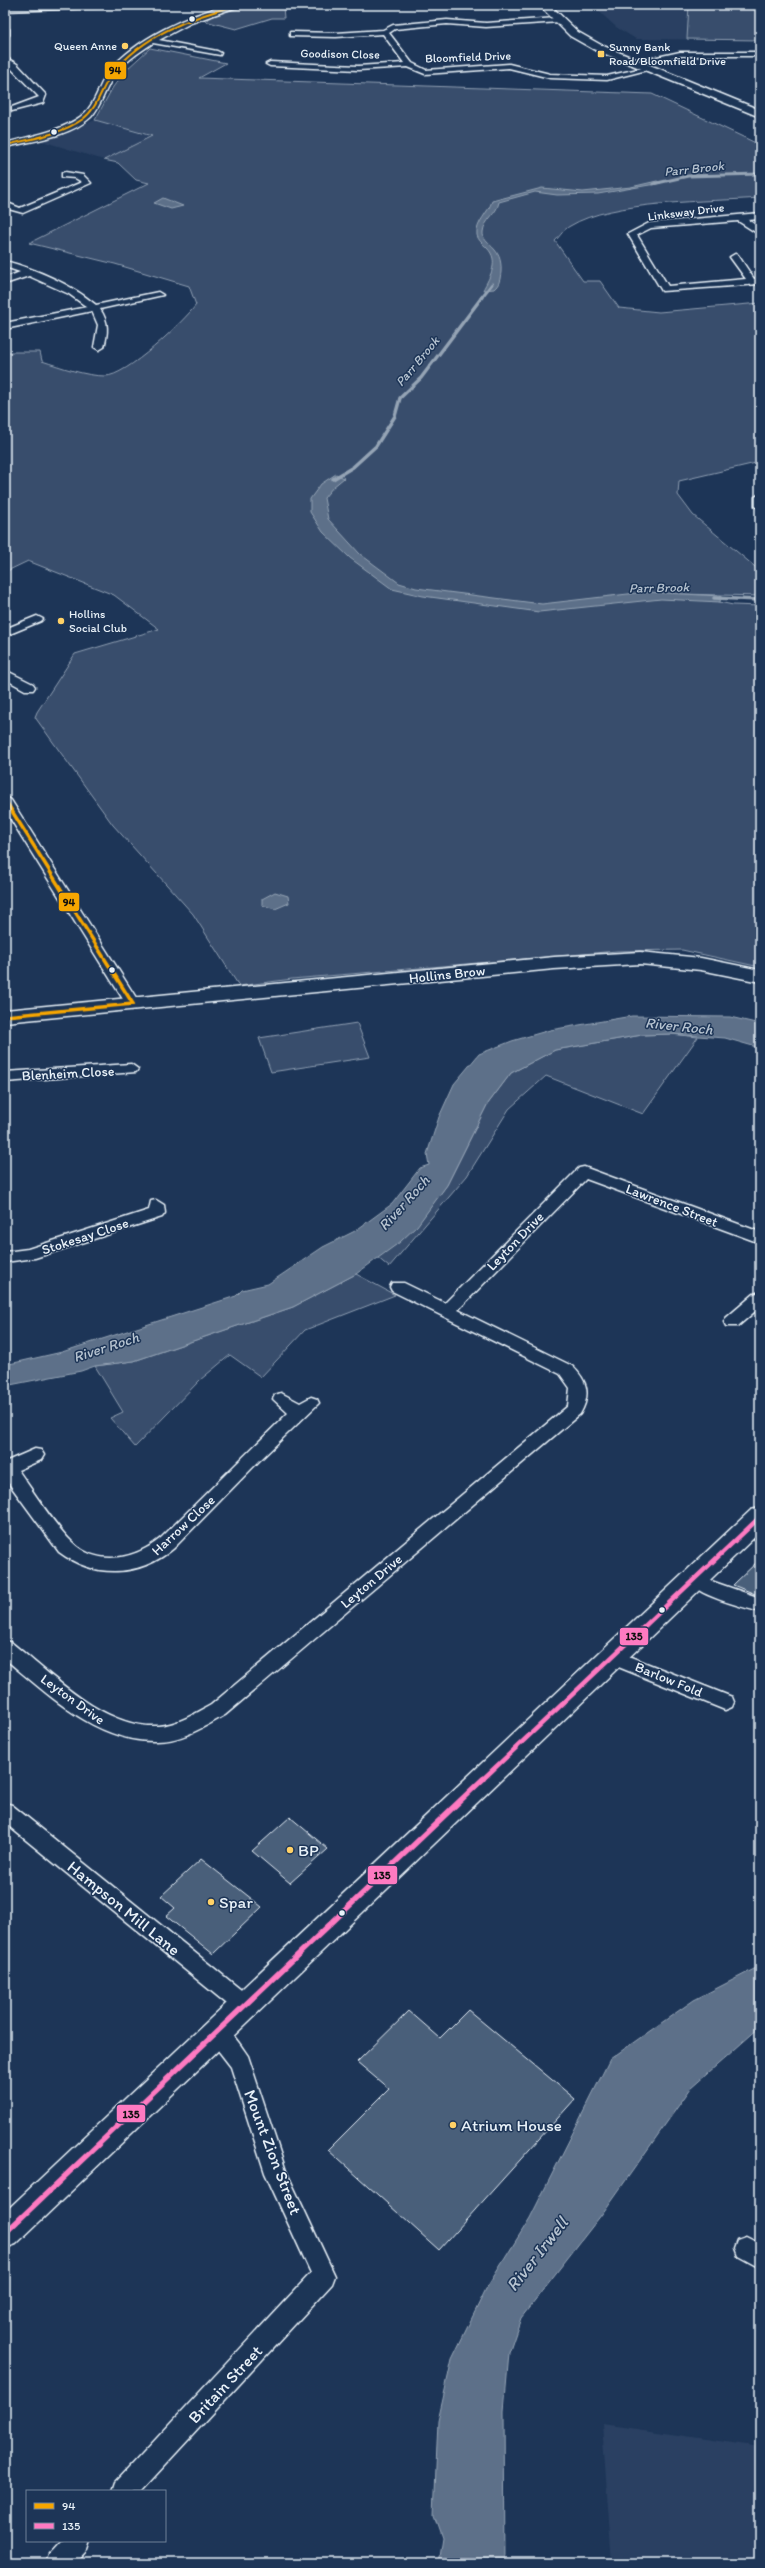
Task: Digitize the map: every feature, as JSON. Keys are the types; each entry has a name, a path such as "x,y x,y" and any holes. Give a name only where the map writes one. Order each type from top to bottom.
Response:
{"main road":[{"path":"544,5 557,20 591,44 634,64 760,114"},
{"name":"Hollins Brow","path":"5,1016 554,963 640,958 701,964 760,976"},
{"path":"5,2232 760,1517"}],"street":[{"path":"5,9 122,5"},
{"path":"5,145 24,140 82,119 96,107 114,70 153,41 221,6 238,5"},
{"path":"293,34 336,35 385,32 394,27 447,22 480,25 557,20"},
{"path":"480,25 486,35"},
{"path":"5,29 5,35"},
{"name":"Bloomfield Drive","path":"385,32 409,65 418,70 429,72 514,66 550,76 607,78 647,69"},
{"path":"153,41 217,53"},
{"path":"634,64 680,54 760,54"},
{"path":"5,59 14,65 34,90 43,97 40,101 15,109"},
{"name":"Goodison Close","path":"270,64 358,68 409,65"},
{"path":"8,133 24,140"},
{"path":"5,205 20,211 87,183 84,179 76,175 64,175"},
{"name":"Linksway Drive","path":"756,282 665,289 632,234 649,226 760,216"},
{"path":"740,218 760,232"},
{"path":"735,257 756,282"},
{"path":"5,264 30,272 68,290 96,309 103,324 104,333 99,347"},
{"path":"5,280 30,272"},
{"path":"5,326 96,309 158,295"},
{"path":"760,497 760,506"},
{"path":"5,633 37,619"},
{"path":"5,674 29,687"},
{"path":"5,800 133,1004"},
{"name":"Blenheim Close","path":"5,1077 131,1069"},
{"name":"Lawrence Street","path":"584,1172 760,1238"},
{"name":"Leyton Drive","path":"447,1311 584,1172"},
{"name":"Stokesay Close","path":"5,1257 29,1254 157,1213 156,1205"},
{"name":"Leyton Drive","path":"5,1648 90,1714 117,1729 132,1733 164,1733 193,1725 218,1710 574,1410 578,1404 580,1391 578,1383 566,1370 398,1287"},
{"path":"732,1322 760,1298"},
{"name":"Harrow Close","path":"6,1469 65,1547 72,1554 87,1561 103,1565 127,1564 158,1551 286,1423 306,1408 281,1399"},
{"path":"6,1469 35,1455"},
{"path":"695,1578 708,1587 760,1605"},
{"name":"Barlow Fold","path":"613,1657 725,1702"},
{"name":"Hampson Mill Lane","path":"5,1811 244,2005"},
{"name":"Mount Zion Street","path":"215,2032 232,2050 240,2063 276,2172 324,2276"},
{"name":"Britain Street","path":"126,2490 324,2276"},
{"path":"59,2563 78,2542"}],"shaded area":[{"path":"592,5 760,7 760,40 636,39 616,27"},
{"path":"689,5 760,7 760,40 687,39"},
{"path":"253,7 283,7 284,18 272,18 236,29 205,21 221,12"},
{"path":"150,48 226,63 199,78 652,94 760,145 760,198 662,204 610,211 588,217 568,227 555,241 583,281 600,281 619,308 659,312 760,303 760,462 679,481 678,495 693,515 760,571 760,596 681,594 733,605 760,606 760,967 682,950 617,951 292,979 239,986 193,914 113,825 35,717 75,654 159,629 114,595 28,561 5,572 5,352 40,352 42,361 81,373 97,376 114,374 126,368 154,347 196,305 189,286 115,264 29,243 149,183 136,180 118,163 104,160 152,136 95,120 113,87 127,69"},
{"path":"95,120 152,137 104,160 42,141"},
{"path":"357,1023 370,1057 271,1072 259,1038"},
{"path":"671,1034 698,1037 643,1114 546,1076 509,1109 467,1176 389,1267 377,1257 400,1242 416,1226 447,1185 487,1105 511,1073 555,1050 642,1035"},
{"path":"356,1274 395,1295 305,1330 261,1377 230,1355 200,1380 135,1447 110,1418 123,1412 95,1366 134,1361 293,1307"},
{"path":"602,2424 760,2447 760,2563 612,2563"}],"water":[{"path":"657,181 661,183 598,194 557,195 535,192 499,202 483,232 486,240 499,256 501,263 500,279 494,289 483,290 492,269 493,258 491,253 478,239 477,231 480,222 492,201 542,188 583,192 631,187"},
{"path":"163,198 183,206 171,209 154,203"},
{"path":"336,474 344,478 333,487 324,498 328,519 360,554 399,583 416,588 542,604 645,592 721,596 720,602 661,599 539,612 423,596 392,589 350,558 323,532 310,512 310,499 321,484"},
{"path":"275,892 288,896 289,903 275,909 262,905 262,899"},
{"name":"River Roch","path":"632,1016 730,1017 760,1024 760,1048 725,1038 671,1034 642,1035 555,1050 511,1073 487,1105 447,1185 417,1226 400,1242 356,1274 293,1307 134,1361 95,1366 81,1371 5,1386 5,1365 62,1352 236,1296 242,1290 268,1284 323,1247 355,1231 392,1204 420,1168 429,1165 427,1154 439,1117 454,1084 479,1054 512,1041 550,1030"},
{"name":"River Irwell","path":"760,1966 760,2027 691,2088 602,2214 521,2318 509,2353 504,2411 505,2563 438,2563 442,2538 434,2515 438,2421 452,2359 486,2289 530,2218 610,2059 694,2000"}],"building":[{"path":"760,1559 760,1596 733,1585"},
{"name":"BP","path":"290,1817 328,1849 290,1883 252,1851"},
{"name":"Spar","path":"201,1859 262,1907 213,1954 166,1916 175,1908 161,1896"},
{"name":"Atrium House","path":"468,2010 575,2099 439,2250 328,2150 389,2089 357,2062 409,2011 440,2038"}],"waterway":[{"name":"Parr Brook","path":"653,184 688,176 760,174"},
{"name":"Parr Brook","path":"481,298 492,284"},
{"name":"Parr Brook","path":"333,479 353,467 376,446 395,416 400,398 421,378 482,297"},
{"name":"Parr Brook","path":"714,598 760,600"}],"transit line":[{"name":"94","path":"5,145 65,129 83,119 93,109 112,74 137,49 169,29 186,21 238,5"},
{"name":"94","path":"5,800 133,1004"},
{"name":"94","path":"5,1016 133,1004"},
{"name":"135","path":"5,2233 760,1517"}],"place":[{"name":"Queen Anne","path":"125,46"},
{"name":"Sunny Bank Road/Bloomfield Drive","path":"601,54"},
{"name":"Hollins Social Club","path":"61,621"},
{"name":"BP","path":"290,1850"},
{"name":"Spar","path":"211,1902"},
{"name":"Atrium House","path":"453,2125"}]}
